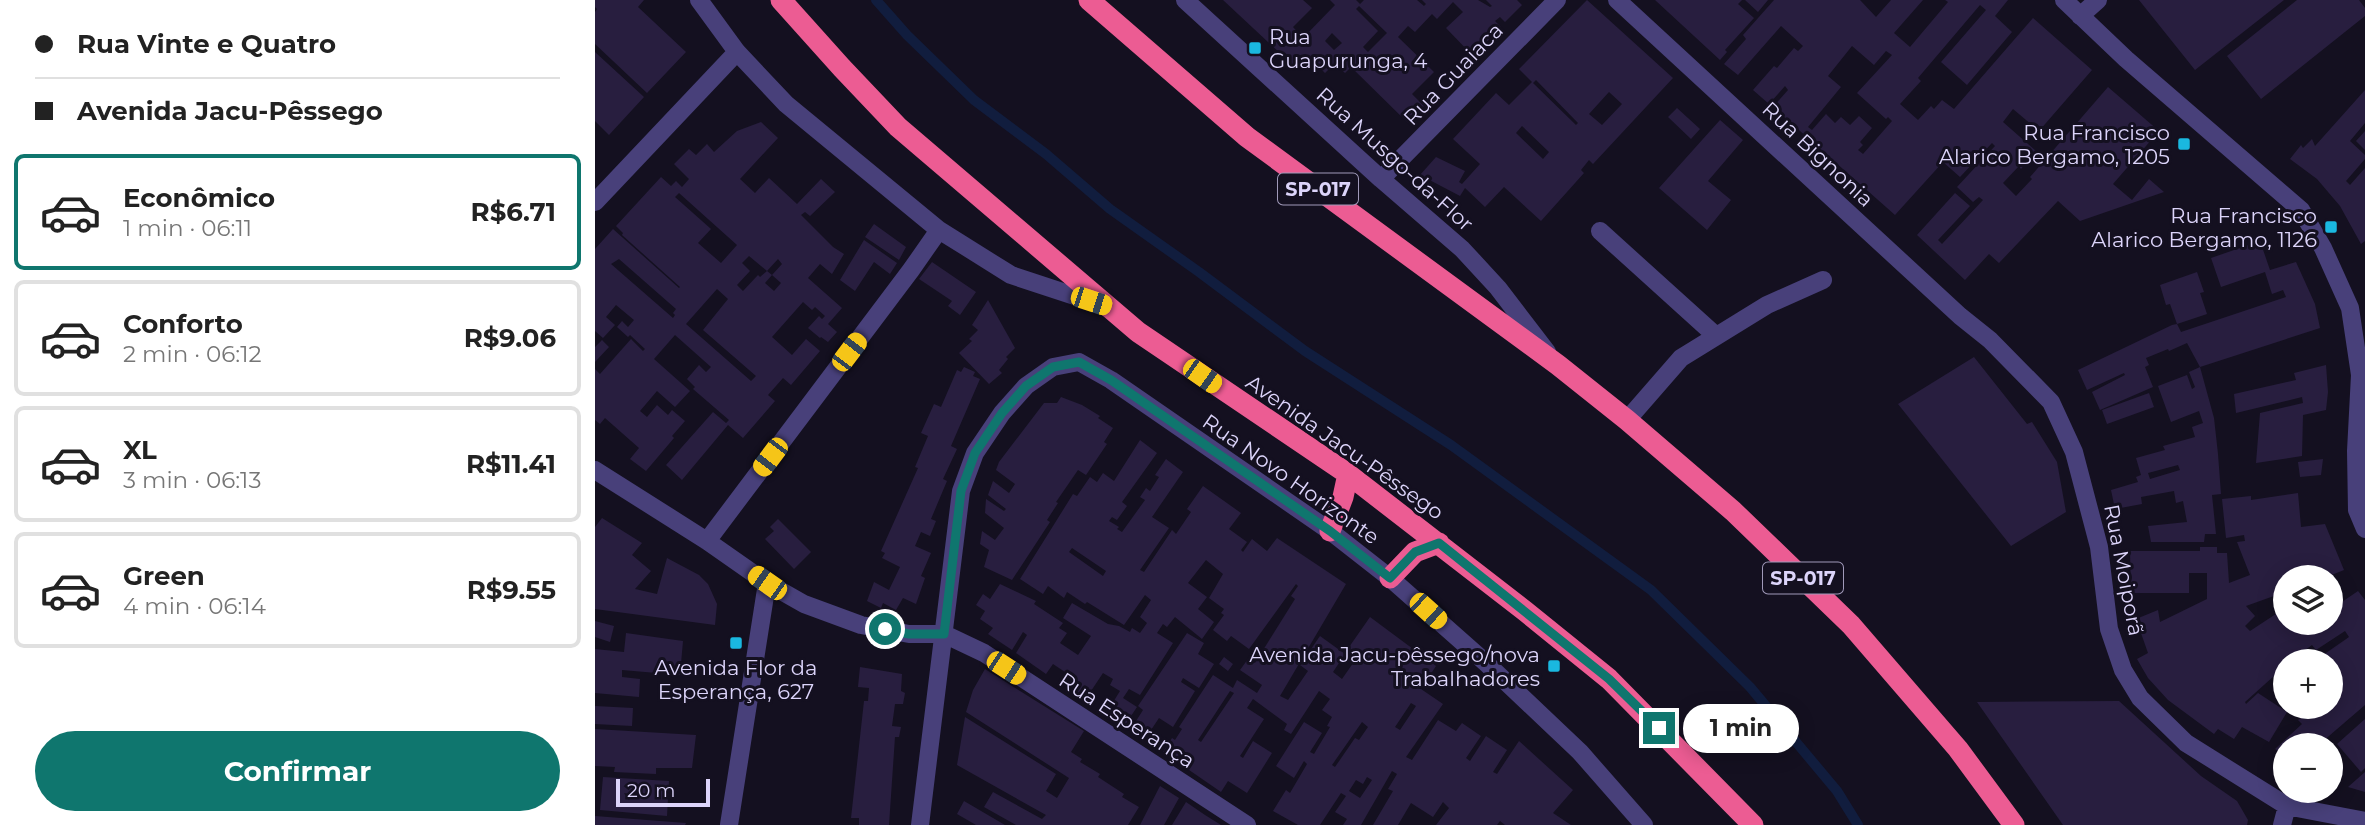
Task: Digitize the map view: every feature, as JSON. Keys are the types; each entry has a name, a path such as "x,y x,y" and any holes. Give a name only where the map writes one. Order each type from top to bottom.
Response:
{"highway":[{"name":"Avenida Jacu-Pêssego","path":"781,0 898,127 1138,332 1348,474 1609,679 1753,825"},
{"name":"SP-017","path":"1089,0 1247,137 1558,365 1733,510 1851,625 1958,749 2014,825"},
{"path":"1330,531 1343,497 1348,474"},
{"path":"1390,578 1415,552 1439,543"}],"street":[{"path":"699,0 737,52 786,104 939,230 1011,275 1109,307"},
{"name":"Rua Musgo-da-Flor","path":"1185,0 1462,249 1498,288 1558,365"},
{"name":"Rua Guaiaca","path":"1381,179 1557,0"},
{"name":"Rua Bignonia","path":"1616,0 1960,316 1990,340"},
{"path":"2064,0 2301,210 2323,248 2350,308 2362,401 2357,510 2365,529"},
{"path":"2080,16 2098,0"},
{"path":"595,202 737,52"},
{"path":"707,541 939,230"},
{"path":"1600,231 1715,335"},
{"path":"1627,420 1681,358 1767,304 1823,280"},
{"name":"Rua Moiporã","path":"1990,340 2051,402 2074,452 2099,547 2109,629 2123,670 2140,698 2186,743 2287,806 2365,821"},
{"name":"Rua Novo Horizonte","path":"944,634 961,491 975,453 1002,413 1026,386 1053,367 1079,362 1111,380 1330,531 1390,578 1485,662 1580,752 1641,824"},
{"path":"595,470 707,541 767,583 804,604 861,625 909,634 944,634 920,825"},
{"path":"729,825 767,583"},
{"name":"Rua Esperança","path":"944,634 984,653 1247,825"},
{"path":"2282,825 2287,806"}],"building":[{"path":"595,0 644,0 638,7 686,52 647,93 595,44"},
{"path":"1223,0 1303,0 1312,8 1293,27 1303,38 1335,5 1330,0 1356,0 1360,4 1364,0 1417,0 1424,6 1426,4 1422,0 1478,0 1490,7 1492,6 1486,0 1517,0 1522,5 1505,22 1500,17 1495,21 1501,27 1473,56 1446,28 1463,12 1453,2 1437,19 1432,14 1415,32 1408,26 1398,37 1434,72 1412,94 1424,106 1408,123 1351,67 1345,73 1335,63 1325,73 1309,57 1297,69","holes":["1359,6 1387,33 1368,52 1363,47 1378,31 1356,9","1332,33 1342,43 1334,50 1325,41"]},
{"path":"1587,0 1673,78 1593,164 1589,160 1581,170 1584,173 1541,221 1504,187 1485,207 1465,188 1460,196 1420,175 1436,157 1465,171 1459,182 1462,184 1480,164 1453,139 1496,93 1509,105 1532,82 1519,69","holes":["1536,80 1578,123 1576,125 1533,83","1609,92 1622,104 1602,125 1589,114","1522,126 1549,152 1543,159 1516,133"]},
{"path":"1655,0 1742,0 1738,4 1754,18 1725,50 1727,52 1720,60"},
{"path":"1745,0 1768,0 1758,12"},
{"path":"1774,0 1860,0 1876,17 1891,0 1923,0 1894,33 1910,47 1948,2 1945,0 2008,0 1995,16 2012,32 1967,85 1941,62 1986,10 1980,5 1918,78 1921,81 1900,104 1918,120 1931,106 1934,109 1942,100 1954,109 2033,18 2092,70 2039,131 2013,109 2003,122 2036,151 2021,169 2019,166 2003,183 2016,196 2108,87 2159,131 2113,184 2132,200 2149,179 2164,192 2080,221 2058,201 1999,263 1989,254 1965,280 1917,235 1955,193 1970,206 1938,240 1942,244 1983,200 1979,197 1973,202 1957,187 1995,146 1992,143 1960,177 1943,162 1895,215 1773,107 1788,90 1785,86 1769,104 1753,90 1794,48 1798,51 1803,46 1781,26 1738,75 1724,64 1746,39 1743,35","holes":["1852,46 1874,65 1886,51 1892,55 1857,93 1886,119 1888,117 1892,121 1863,154 1858,150 1863,145 1860,142 1872,128 1859,116 1850,125 1841,117 1835,123 1826,114 1812,130 1808,127 1841,87 1828,76"]},
{"path":"2139,0 2284,0 2195,70"},
{"path":"2297,0 2359,0 2365,8 2365,16 2261,99 2227,56"},
{"path":"595,52 644,97 609,135 595,121"},
{"path":"2365,90 2365,123 2350,141 2365,155 2365,159 2346,181 2350,185 2365,168 2365,241 2361,244 2340,206 2317,179 2290,159 2301,145 2303,148 2312,139 2315,146"},
{"path":"1677,108 1700,129 1691,139 1668,117"},
{"path":"1720,120 1743,140 1708,181 1731,200 1707,230 1659,188"},
{"path":"761,122 778,138 740,179 755,193 769,178 797,204 821,179 835,192 810,216 805,212 801,215 833,247 844,254 832,274 820,264 808,278 842,308 828,324 837,332 828,342 808,328 819,316 822,319 825,316 815,307 812,310 803,302 772,337 792,355 806,339 820,351 791,385 783,378 768,395 775,401 743,438 728,425 682,480 666,465 713,412 726,423 729,420 693,389 695,387 687,379 699,365 706,372 711,367 675,335 654,359 690,391 675,407 657,391 640,411 647,417 657,405 668,415 672,410 685,421 646,471 630,459 639,448 605,418 600,424 595,420 595,369 600,374 631,339 643,351 645,349 617,327 622,321 628,327 634,320 616,305 606,317 615,325 603,338 595,331 595,249 613,229 679,288 622,235 616,226 661,177 671,186 676,181 682,187 689,179 674,164 689,149 696,155 707,144 714,152 737,131","holes":["679,193 737,245 721,263 698,243 711,229 675,197","749,256 767,271 760,277 758,275 743,291 737,285 750,271 742,263","619,259 676,309 673,318 611,264","778,259 782,264 772,275 767,271","772,275 781,283 774,291 765,283","717,289 728,299 703,330 756,376 751,381 686,324"]},
{"path":"2365,131 2365,150 2356,141"},
{"path":"874,224 906,247 899,260 865,237"},
{"path":"864,240 897,263 890,274 874,262 855,291 840,280"},
{"path":"2260,241 2270,270 2296,262 2315,304 2320,328 2200,367 2187,343 2169,351 2168,349 2146,358 2149,365 2145,367 2153,387 2100,410 2092,392 2125,375 2124,373 2087,390 2078,370 2172,325 2177,324 2181,332 2286,297 2283,290 2272,294 2265,272 2221,287 2211,258"},
{"path":"932,262 976,292 960,315 948,306 952,301 919,279"},
{"path":"2197,272 2204,292 2200,293 2207,314 2177,324 2170,304 2166,305 2160,285"},
{"path":"988,300 1015,348 999,370 1002,373 989,384 959,353 972,341 969,339 978,330 972,325"},
{"path":"602,340 609,347 595,362 595,347"},
{"path":"1974,357 2027,424 2032,422 2057,462 2066,512 2011,546 1898,404"},
{"path":"2326,365 2326,410 2303,415 2302,456 2256,463 2260,413 2303,403 2302,397 2236,413 2234,394 2296,380 2294,373"},
{"path":"964,367 975,372 973,376 980,379 951,446 957,449 943,479 947,481 931,519 936,521 930,536 921,532 915,546 931,553 921,576 925,578 916,604 903,598 896,610 883,603 881,608 867,601 874,582 889,590 900,567 882,558 885,553 881,551 918,468 915,467 928,436 921,433 934,404 941,407 957,370 961,372"},
{"path":"2200,367 2214,418 2221,494 2212,495 2216,534 2205,534 2204,542 2151,542 2148,526 2187,522 2183,501 2176,503 2174,491 2141,497 2142,504 2115,509 2111,490 2138,482 2136,477 2141,475 2136,458 2165,450 2163,446 2195,437 2192,427 2203,423 2199,411 2171,422 2158,386 2187,375 2192,389 2195,387 2189,372","holes":["2178,465 2180,470 2150,479 2148,473"]},
{"path":"2149,393 2154,407 2107,424 2102,410"},
{"path":"1061,397 1082,405 1113,428 1104,442 1107,444 1086,475 1078,470 1056,502 1058,503 1047,520 1050,522 1012,580 984,567 989,550 980,544 982,531 995,540 1004,528 985,513 986,499 1004,511 1006,509 988,495 993,481 1009,493 1015,484 996,470 999,462 1044,403 1057,403"},
{"path":"1140,440 1157,453 1122,502 1127,506 1117,520 1112,517 1109,521 1122,532 1145,500 1140,497 1146,488 1150,491 1159,477 1155,475 1166,459 1183,472 1152,517 1169,528 1140,570 1144,572 1172,530 1176,534 1191,512 1187,509 1203,486 1241,513 1229,529 1247,542 1241,550 1243,552 1252,539 1267,551 1277,538 1346,584 1280,696 1288,700 1308,671 1300,665 1320,636 1345,654 1333,672 1342,679 1358,656 1347,650 1370,617 1436,666 1421,689 1443,704 1406,757 1412,760 1438,720 1456,731 1462,723 1481,736 1466,758 1470,761 1486,736 1507,750 1493,772 1497,774 1519,741 1573,790 1553,813 1571,825 1505,825 1500,821 1497,825 1436,825 1449,808 1443,802 1433,817 1411,803 1398,825 1373,825 1393,791 1388,789 1397,774 1392,771 1361,825 1343,825 1347,819 1335,812 1346,796 1341,793 1320,825 1298,825 1273,811 1286,790 1290,793 1307,764 1304,761 1294,778 1276,766 1304,722 1322,733 1310,752 1314,754 1330,727 1327,726 1332,717 1322,710 1330,699 1319,691 1291,734 1284,730 1287,724 1253,699 1247,708 1264,719 1240,756 1243,758 1253,741 1272,753 1247,793 1228,781 1221,792 1163,752 1172,738 1175,740 1182,729 1179,727 1213,675 1233,688 1237,680 1257,693 1262,685 1240,670 1248,659 1255,663 1295,599 1291,596 1298,586 1296,584 1249,649 1231,636 1227,641 1213,630 1224,615 1221,613 1224,609 1209,598 1223,574 1206,560 1188,583 1207,597 1198,609 1214,622 1202,639 1175,617 1167,627 1163,624 1157,633 1173,643 1140,695 1129,689 1123,698 1137,707 1125,725 1107,712 1120,691 1110,685 1113,679 1103,673 1085,700 1067,688 1074,678 1053,664 1046,674 1016,653 1027,635 1023,632 1012,650 988,634 993,628 980,619 985,611 976,605 983,594 990,599 1000,584 1036,601 1034,604 1063,623 1059,628 1067,633 1060,643 1078,655 1091,636 1063,618 1072,603 1108,624 1130,632 1132,628 1140,633 1147,623 1140,617 1151,600 1145,595 1124,625 1067,592 1064,598 1048,586 1043,594 1020,579 1073,494 1077,496 1090,477 1097,482 1103,473 1114,481","holes":["1072,548 1106,571 1103,576 1069,552","1230,691 1234,693 1201,742 1198,740","1411,703 1416,706 1400,730 1395,727","1362,722 1368,727 1359,740 1355,738 1335,767 1332,765","1367,777 1372,780 1360,798 1349,791 1356,780 1363,784"]},
{"path":"2323,459 2321,475 2300,477 2298,462"},
{"path":"2298,493 2301,527 2325,524 2342,565 2273,565 2273,596 2246,606 2255,616 2245,626 2250,631 2273,616 2273,635 2339,635 2318,649 2312,645 2306,649 2273,649 2273,677 2245,702 2246,704 2258,693 2273,703 2273,719 2283,719 2269,742 2242,727 2234,739 2218,729 2214,734 2168,700 2148,678 2137,659 2148,653 2136,619 2158,610 2160,622 2207,599 2207,573 2189,573 2189,593 2131,593 2130,551 2200,551 2200,547 2217,547 2217,553 2227,553 2229,583 2250,575 2237,542 2245,541 2244,535 2226,538 2222,499 2251,496 2251,500"},
{"path":"602,518 642,543 632,555 651,571 635,589 657,594 667,558 699,575 708,584 717,604 715,625 595,609 595,527"},
{"path":"778,519 811,552 794,569 765,539 774,531 770,527"},
{"path":"2358,591 2365,600 2365,705 2332,733 2292,733 2302,724 2299,719 2343,719 2343,649 2332,649 2349,637 2345,631 2343,632 2343,601"},
{"path":"595,621 614,626 610,642 595,637"},
{"path":"626,633 683,641 680,675 622,670 622,677 640,679 639,697 595,693 595,649 624,652"},
{"path":"1187,633 1204,643 1198,654 1214,664 1199,688 1183,678 1181,682 1195,691 1173,727 1159,718 1145,739 1131,729 1143,710 1138,706"},
{"path":"1224,657 1233,664 1228,671 1219,664"},
{"path":"860,667 902,674 901,691 905,693 903,704 895,704 892,726 901,727 899,737 895,737 889,825 859,825 859,818 851,818 864,701 868,701 869,688 858,687"},
{"path":"985,669 1084,731 1071,752 1082,759 1080,762 1100,774 1098,777 1124,794 1122,797 1139,807 1128,825 1016,825 984,807 993,792 1042,819 1046,815 957,765 965,717 1056,774 1046,791 1057,798 1069,778 966,712 973,690"},
{"path":"2119,701 2201,776 2237,801 2248,820 2247,825 2063,825 1977,702"},
{"path":"595,706 633,708 632,726 595,724"},
{"path":"2365,719 2365,768 2361,772 2343,751 2343,739"},
{"path":"595,729 696,735 692,768 656,768 656,774 614,772 615,767 595,766"},
{"path":"2365,772 2365,792 2348,787"},
{"path":"603,777 669,781 667,816 600,810"},
{"path":"1160,786 1179,798 1164,825 1140,825"},
{"path":"964,801 1005,825 976,825 957,814"},
{"path":"1186,802 1205,815 1221,825 1172,825"},
{"path":"595,816 686,823 595,825"}],"waterway":[{"path":"876,0 907,35 974,100 1046,154 1110,209 1305,351 1451,445 1651,590 1750,687 1837,791 1858,825"}],"place":[{"name":"Rua Guapurunga, 4","path":"1255,48"},
{"name":"Rua Francisco Alarico Bergamo, 1205","path":"2184,144"},
{"name":"Rua Francisco Alarico Bergamo, 1126","path":"2331,227"},
{"name":"Avenida Flor da Esperança, 627","path":"736,643"},
{"name":"Avenida Jacu-pêssego/nova Trabalhadores","path":"1554,666"}],"route":[{"path":"885,629 909,634 944,634 961,491 975,453 1002,413 1026,386 1053,367 1079,362 1111,380 1330,531 1390,578 1415,552 1439,543 1609,679 1659,728"}]}
